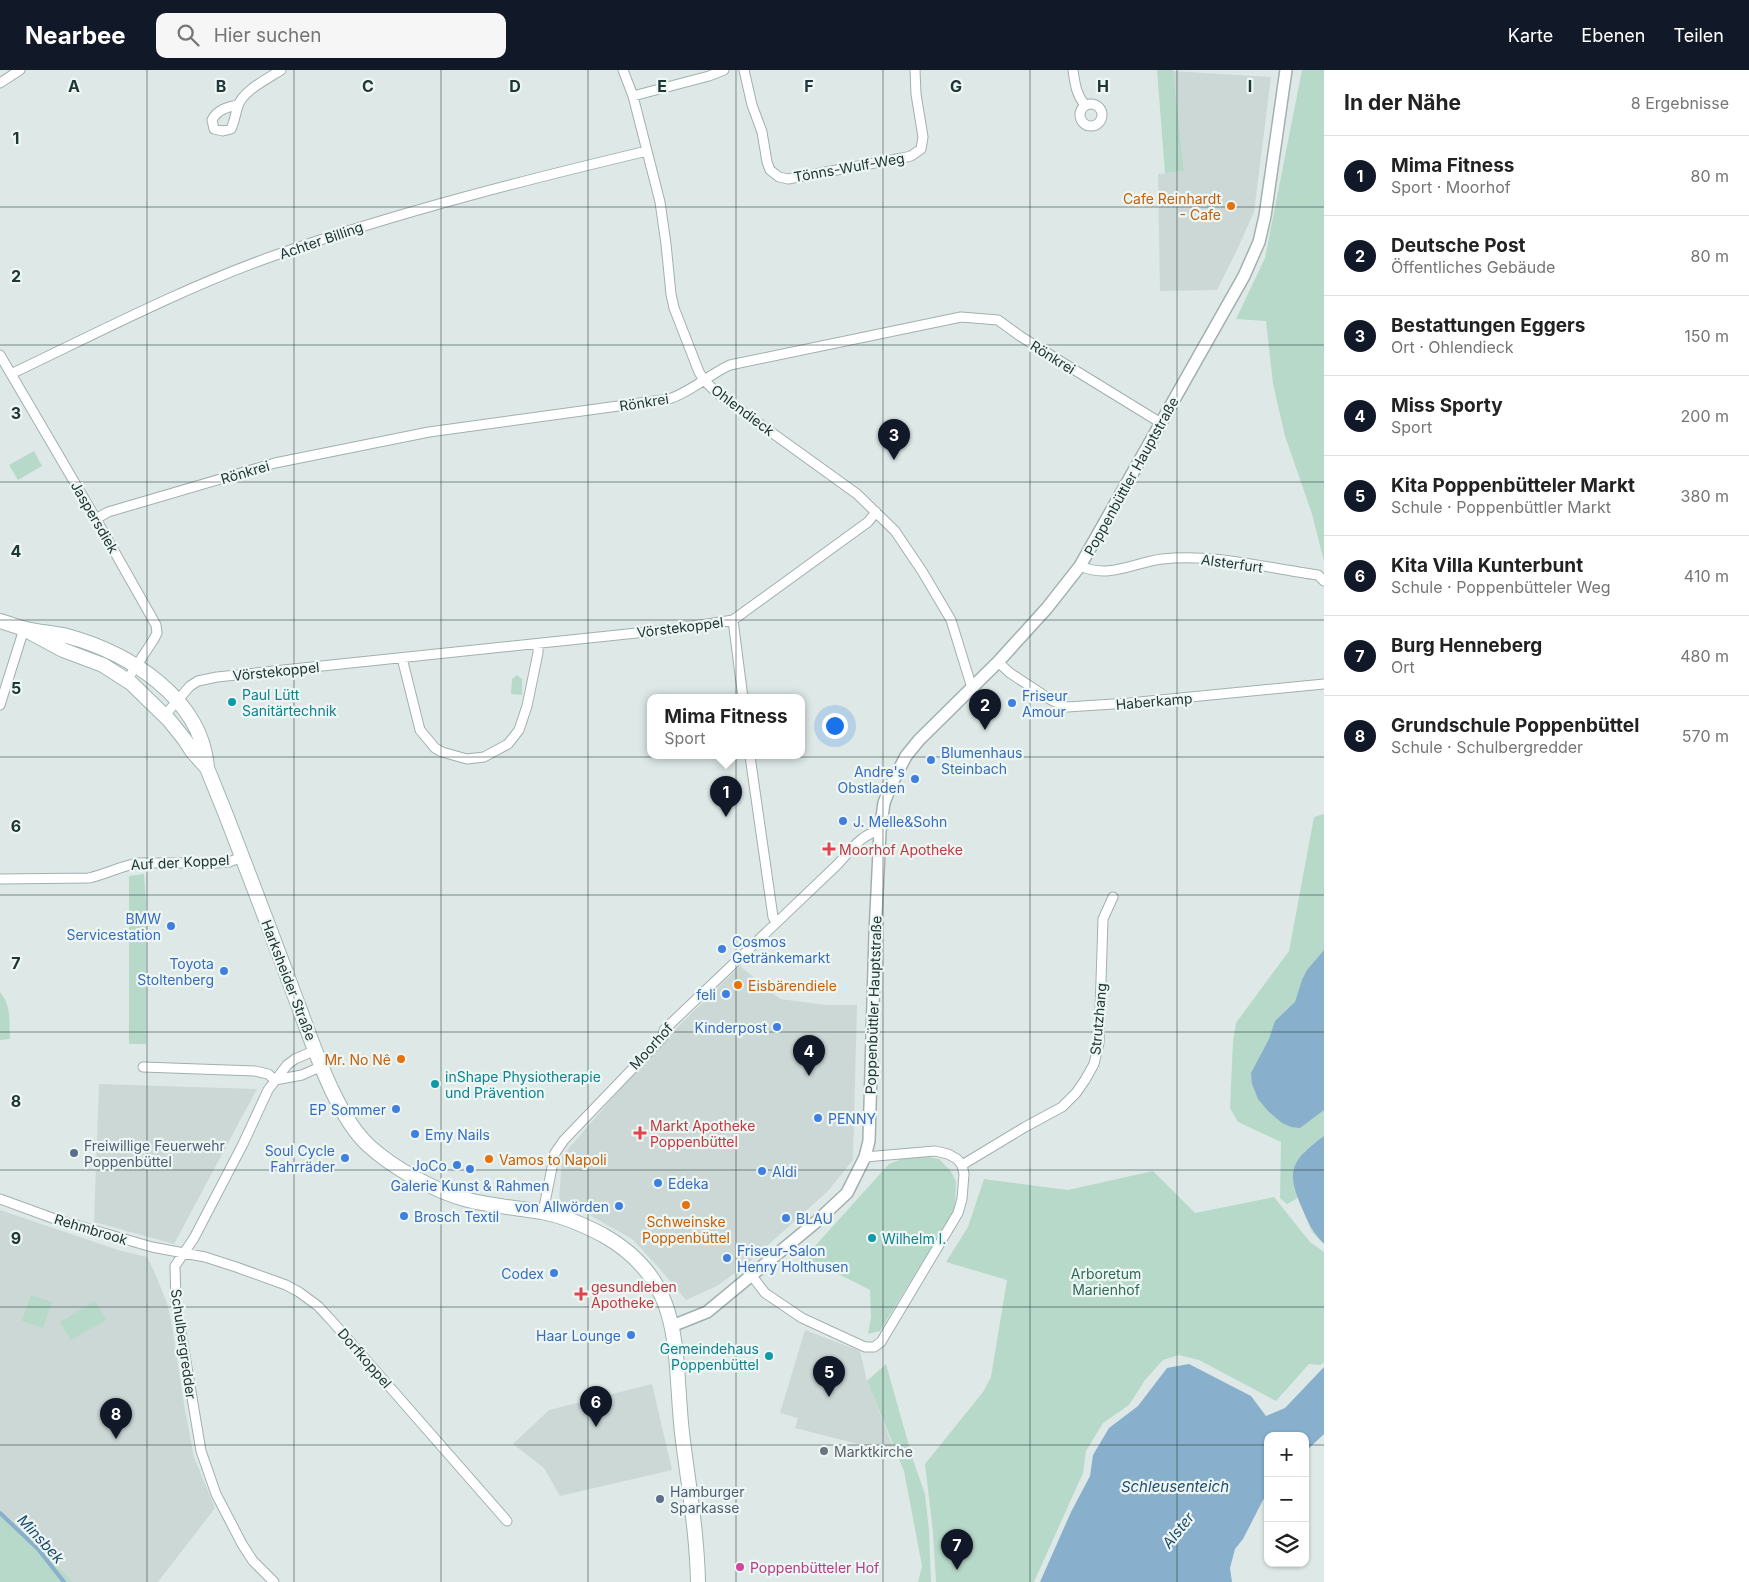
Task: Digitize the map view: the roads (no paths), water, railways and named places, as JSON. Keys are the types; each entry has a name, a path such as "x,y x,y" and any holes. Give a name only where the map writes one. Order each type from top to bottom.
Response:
{"main road":[{"name":"Harksheider Straße","path":"0,621 76,639 114,654 137,667 158,682 177,701 198,733 206,751 207,768"},
{"name":"Harksheider Straße","path":"24,628 63,650 103,665 127,680 164,715 207,768 322,1066 352,1127 368,1144 391,1162 439,1190 467,1200 543,1212 565,1218 591,1229 614,1242 639,1262 658,1288 672,1326 682,1432 695,1529 698,1582"}],"street":[{"path":"0,83 20,70"},
{"path":"238,105 247,93 282,70"},
{"name":"Ohlendieck","path":"622,70 633,96 660,202 670,294 694,363 704,380 717,393 857,494 894,531 910,552 945,608 956,635 972,688"},
{"path":"633,96 709,76 724,70"},
{"name":"Tönns-Wulf-Weg","path":"744,70 762,132 770,170 780,177 788,179 902,158 921,150 923,137 916,94 915,70"},
{"path":"1072,70 1075,89 1085,105"},
{"name":"Poppenbüttler Hauptstraße","path":"672,1326 699,1317 707,1312 816,1222 847,1192 865,1157 869,1141 880,831 884,803 896,772 906,756 928,729 998,662 1047,608 1080,566 1244,276 1259,242 1265,216 1286,70"},
{"name":"Achter Billing","path":"11,374 170,298 271,257 384,219 647,151"},
{"name":"Rönkrei","path":"96,519 108,512 275,464 429,432 669,400 690,390 718,370 743,362 961,317 998,320 1020,336 1161,423"},
{"name":"Jaspersdiek","path":"0,355 156,625 157,633 154,640 127,680"},
{"name":"Vörstekoppel","path":"164,715 190,686 198,681 217,677 684,628 733,620 868,522 876,512"},
{"name":"Alsterfurt","path":"1080,566 1091,571 1116,571 1160,559 1200,557 1318,576 1324,581"},
{"path":"733,620 742,694"},
{"path":"0,705 24,628"},
{"path":"402,658 420,730 435,748 442,752 467,759 484,757 502,748 508,744 519,730 528,706 538,644"},
{"name":"Haberkamp","path":"998,662 1010,673 1051,700 1067,707 1129,703 1324,684"},
{"path":"750,759 773,917 776,923"},
{"name":"Moorhof","path":"543,1212 555,1153 564,1140 663,1037 664,1030 838,864 860,840 871,832 880,831"},
{"name":"Auf der Koppel","path":"0,879 89,878 125,865 138,863 216,863 229,862 242,857"},
{"name":"Strutzhang","path":"962,1165 1062,1107 1076,1094 1085,1080 1094,1064 1099,1043 1103,919 1113,897"},
{"name":"Schulbergredder","path":"274,1582 253,1561 238,1537 216,1494 201,1451 176,1302 175,1266 194,1238 268,1090 282,1070 291,1062 316,1050"},
{"path":"143,1066 255,1071 268,1074 275,1080 302,1074 322,1066"},
{"path":"752,1276 765,1293 802,1318 865,1347 874,1347 881,1342 958,1214 964,1188 964,1174 962,1165 957,1159 948,1154 935,1151 865,1157"},
{"name":"Rehmbrook","path":"0,1199 80,1226 183,1254"},
{"name":"Dorfkoppel","path":"183,1254 219,1261 286,1285 318,1306 507,1521"}],"water":[{"path":"1324,950 1324,1110 1300,1128 1291,1127 1282,1123 1258,1099 1252,1084 1251,1073 1269,1039 1275,1021 1295,1002 1307,970"},
{"path":"1324,1136 1324,1244 1304,1213 1297,1195 1293,1175 1298,1159"},
{"name":"Schleusenteich","path":"1189,1364 1251,1396 1266,1416 1285,1408 1324,1367 1324,1434 1309,1448 1309,1432 1264,1432 1264,1499 1243,1539 1235,1549 1230,1568 1232,1582 1040,1582 1071,1512 1090,1476 1093,1455 1109,1428 1138,1406 1167,1368"}],"waterway":[{"name":"Minsbek","path":"0,1513 38,1549 64,1582"}],"place":[{"name":"Cafe Reinhardt - Cafe","path":"1231,206"},
{"name":"Bestattungen Eggers","path":"894,460"},
{"name":"Paul Lütt Sanitärtechnik","path":"232,702"},
{"name":"Friseur Amour","path":"1012,703"},
{"name":"Deutsche Post","path":"985,730"},
{"name":"Blumenhaus Steinbach","path":"931,760"},
{"name":"Andre's Obstladen","path":"915,779"},
{"name":"Mima Fitness","path":"726,817"},
{"name":"J. Melle&Sohn","path":"843,821"},
{"name":"Moorhof Apotheke","path":"829,849"},
{"name":"BMW Servicestation","path":"171,926"},
{"name":"Cosmos Getränkemarkt","path":"722,949"},
{"name":"Toyota Stoltenberg","path":"224,971"},
{"name":"Eisbärendiele","path":"738,985"},
{"name":"feli","path":"726,994"},
{"name":"Kinderpost","path":"777,1027"},
{"name":"Mr. No Nê","path":"401,1059"},
{"name":"Miss Sporty","path":"809,1076"},
{"name":"inShape Physiotherapie und Prävention","path":"435,1084"},
{"name":"EP Sommer","path":"396,1109"},
{"name":"PENNY","path":"818,1118"},
{"name":"Markt Apotheke Poppenbüttel","path":"640,1133"},
{"name":"Emy Nails","path":"415,1134"},
{"name":"Freiwillige Feuerwehr Poppenbüttel","path":"74,1153"},
{"name":"Soul Cycle Fahrräder","path":"345,1158"},
{"name":"Vamos to Napoli","path":"489,1159"},
{"name":"JoCo","path":"457,1165"},
{"name":"Galerie Kunst & Rahmen","path":"470,1169"},
{"name":"Aldi","path":"762,1171"},
{"name":"Edeka","path":"658,1183"},
{"name":"Schweinske Poppenbüttel","path":"686,1205"},
{"name":"von Allwörden","path":"619,1206"},
{"name":"Brosch Textil","path":"404,1216"},
{"name":"BLAU","path":"786,1218"},
{"name":"Wilhelm I.","path":"872,1238"},
{"name":"Friseur-Salon Henry Holthusen","path":"727,1258"},
{"name":"Codex","path":"554,1273"},
{"name":"gesundleben Apotheke","path":"581,1294"},
{"name":"Haar Lounge","path":"631,1335"},
{"name":"Gemeindehaus Poppenbüttel","path":"769,1356"},
{"name":"Kita Poppenbütteler Markt","path":"829,1397"},
{"name":"Kita Villa Kunterbunt","path":"596,1427"},
{"name":"Grundschule Poppenbüttel","path":"116,1439"},
{"name":"Marktkirche","path":"824,1451"},
{"name":"Hamburger Sparkasse","path":"660,1499"},
{"name":"Poppenbütteler Hof","path":"740,1567"},
{"name":"Burg Henneberg","path":"957,1570"}],"park label":[{"name":"Arboretum Marienhof","path":"1106,1282"}],"water label":[{"name":"Alster","path":"1178,1530"}]}
